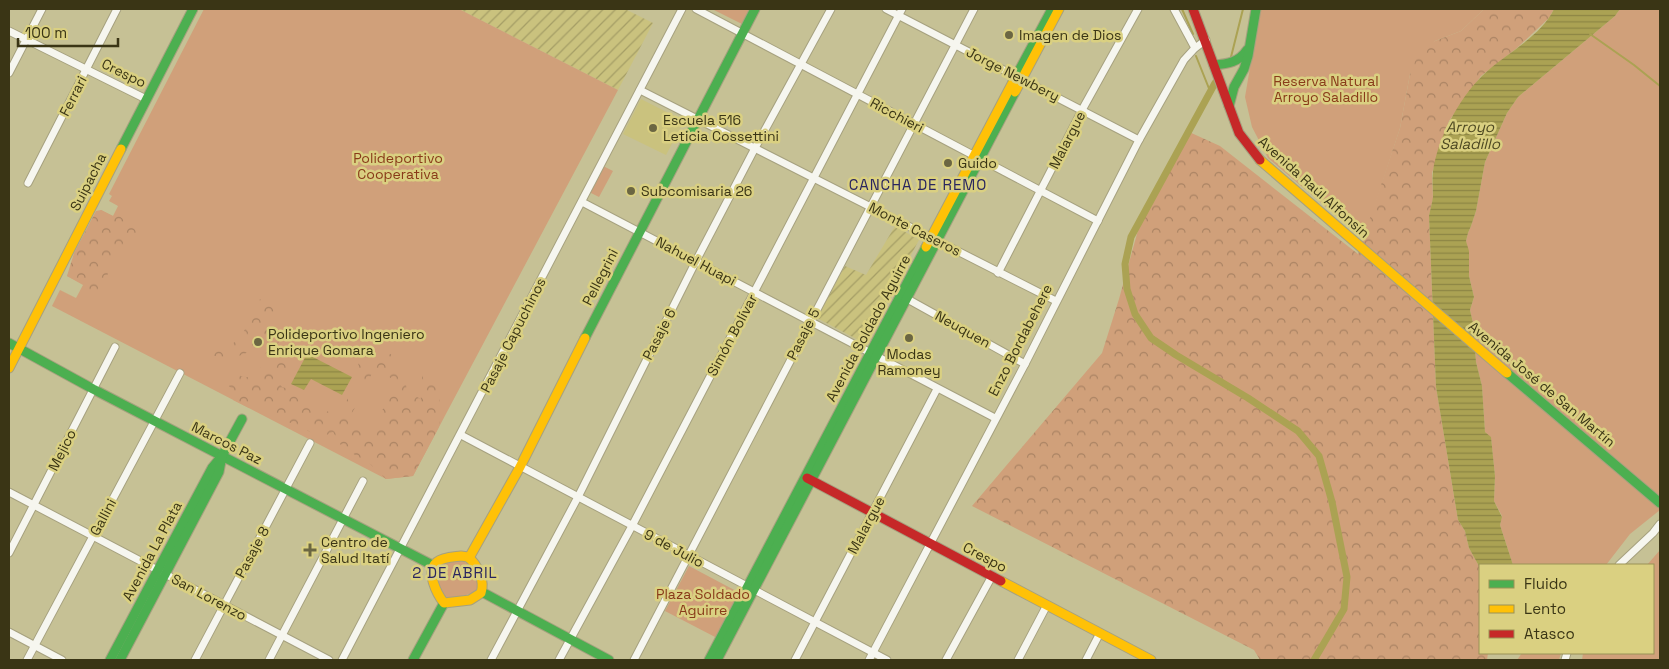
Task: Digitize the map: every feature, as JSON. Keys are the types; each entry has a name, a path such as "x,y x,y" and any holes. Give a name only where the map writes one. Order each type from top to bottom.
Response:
{"street":[{"path":"9,73 42,9"},
{"name":"Ferrari","path":"28,184 117,9"},
{"name":"Suipacha","path":"9,368 192,9"},
{"name":"Pasaje Capuchinos","path":"342,660 682,9"},
{"name":"Ricchieri","path":"696,9 1098,220"},
{"name":"Pellegrini","path":"469,558 520,467 755,9"},
{"name":"Pasaje 6","path":"491,660 578,497 754,148 832,9"},
{"name":"Jorge Newbery","path":"886,9 900,12 955,44 1139,140"},
{"name":"Pasaje 5","path":"634,660 974,9"},
{"name":"Avenida Soldado Aguirre","path":"709,660 751,588 809,479 1019,78 1052,9"},
{"name":"Avenida Soldado Aguirre","path":"1019,78 1059,9"},
{"name":"Malargue","path":"998,272 1082,110 1138,9"},
{"path":"1174,9 1195,48"},
{"name":"Avenida Raúl Alfonsín","path":"1194,9 1239,133 1260,160 1406,286"},
{"path":"1229,107 1234,87 1244,69 1248,56 1256,9"},
{"name":"Simón Bolívar","path":"559,660 632,526 900,12"},
{"name":"Crespo","path":"9,31 146,100"},
{"name":"Enzo Bordabehere","path":"869,660 1139,140 1184,60 1206,40"},
{"path":"1214,65 1240,59 1249,45"},
{"path":"1218,76 1237,80"},
{"name":"Monte Caseros","path":"640,90 1056,301"},
{"name":"Nahuel Huapi","path":"582,202 995,418"},
{"name":"Avenida José de San Martín","path":"1406,286 1660,503"},
{"name":"Neuquen","path":"904,297 1024,364"},
{"name":"Marcos Paz","path":"9,344 434,566"},
{"name":"Mejico","path":"9,553 115,347"},
{"name":"Gallini","path":"26,660 180,373"},
{"name":"Malargue","path":"795,660 937,389"},
{"name":"Avenida La Plata","path":"120,660 212,468 222,456 242,419"},
{"name":"9 de Julio","path":"460,435 888,660"},
{"name":"Pasaje 8","path":"195,660 310,443"},
{"name":"Crespo","path":"809,479 1151,660"},
{"path":"269,660 363,481"},
{"name":"San Lorenzo","path":"9,492 329,660"},
{"path":"1621,564 1660,524"},
{"path":"461,556 469,558 475,564 484,585 482,592 478,597 454,603 444,603 437,593 432,572 434,566 438,561 461,556"},
{"name":"Avenida La Plata","path":"110,660 162,572"},
{"path":"946,660 992,576"},
{"name":"Avenida Soldado Aguirre","path":"717,660 751,588"},
{"path":"482,592 609,660"},
{"path":"413,660 444,603"},
{"path":"1018,660 1047,605"},
{"path":"9,632 62,660"},
{"path":"1086,660 1100,633"}],"shaded area":[{"path":"459,9 625,9 653,23 618,90"},
{"name":"Escuela 516 Leticia Cossettini","path":"641,99 684,121 666,155 623,134"},
{"path":"895,226 919,240 864,343 817,318 845,266 866,275"}],"green space":[{"name":"Polideportivo Cooperativa","path":"204,9 459,9 618,90 413,476 386,479 52,306 60,290 76,298 83,285 67,276 101,210 113,216 118,206 109,201 112,196 109,194"},
{"path":"712,9 750,9 742,24"},
{"name":"Reserva Natural Arroyo Saladillo","path":"1260,9 1484,9 1461,31 1435,41 1410,74 1400,128 1364,239 1268,158 1252,127 1245,97"},
{"path":"1484,9 1554,9 1549,18 1517,48 1481,76 1449,121 1432,173 1433,199 1429,216 1436,387 1458,520 1465,531 1469,548 1479,566 1479,654 1488,654 1487,660 1260,660 1254,650 972,506 1102,353 1140,223 1187,131 1220,146 1358,254 1400,128 1410,74 1418,54 1435,41 1461,31"},
{"path":"1620,9 1660,9 1660,510 1630,534 1607,564 1513,564 1500,525 1502,516 1494,501 1495,476 1491,438 1485,432 1482,386 1476,362 1470,310 1474,297 1469,276 1466,241 1476,211 1485,162 1507,113 1518,97 1615,16"},
{"path":"603,166 613,171 599,197 589,192"},
{"path":"101,210 113,216 116,214 136,227 136,239 119,249 109,265 107,279 97,291 85,289 83,284 67,276 74,253 96,211"},
{"path":"260,299 276,306 276,319 266,337 252,350 235,357 226,358 207,353 206,349 224,349 238,339 247,326"},
{"path":"272,341 279,342 248,366 240,376 253,378 268,358 279,352 278,361 294,365 291,369 285,370 277,380 282,387 296,391 313,407 339,415 350,394 358,403 348,419 367,433 379,417 396,382 380,370 374,369 366,386 354,383 358,369 359,347 379,346 396,358 395,372 405,377 407,392 421,399 420,389 423,373 438,389 441,411 439,427 413,476 386,479 370,464 342,447 333,432 320,438 300,426 273,417 252,399 249,408 233,400 234,390 226,384 235,375 239,365 255,357"},
{"path":"1660,550 1660,660 1582,660 1583,654 1654,654 1654,564 1648,564"},
{"path":"458,559 471,565 479,585 474,593 450,599 442,594 436,574 441,565"},
{"name":"Plaza Soldado Aguirre","path":"689,566 740,593 717,638 665,611"},
{"path":"1521,654 1561,654 1559,660 1517,660"}],"water":[{"name":"Arroyo Saladillo","path":"1554,9 1620,9 1615,16 1518,97 1507,113 1485,162 1476,211 1466,241 1469,251 1469,276 1474,297 1470,310 1476,362 1482,386 1485,432 1491,437 1495,476 1494,501 1502,517 1500,525 1513,564 1479,564 1479,566 1469,548 1465,531 1458,520 1436,387 1429,216 1433,197 1433,171 1444,133 1465,96 1482,76 1531,37 1548,19"},
{"path":"307,354 352,377 342,395 311,379 304,390 291,384"}],"waterway":[{"path":"1182,9 1193,34"},
{"path":"1231,57 1243,9"},
{"path":"1590,34 1660,86"},
{"path":"1196,56 1210,91"},
{"path":"1215,83 1131,237 1125,264 1127,289 1135,314 1151,338 1298,431 1319,456 1332,502 1347,577 1344,609 1314,660"}],"traffic: fast":[{"path":"121,149 193,9"},
{"path":"585,338 755,9"},
{"path":"1013,82 1052,9"},
{"path":"1229,106 1234,87 1244,69 1248,56 1256,9"},
{"path":"1214,65 1233,62 1247,50"},
{"path":"717,660 1015,92"},
{"path":"709,660 926,247"},
{"path":"9,343 93,389 434,566"},
{"path":"1507,373 1660,503"},
{"path":"110,660 212,468 222,456 242,419"},
{"path":"120,660 219,472 222,456"},
{"path":"482,592 609,660"},
{"path":"413,660 444,603"}],"traffic: slow":[{"path":"1015,92 1059,9"},
{"path":"926,247 1013,82"},
{"path":"9,368 121,149"},
{"path":"1260,160 1507,373"},
{"path":"469,558 520,467 585,338"},
{"path":"461,556 472,560 478,569 482,583 481,593 470,600 444,603 433,582 432,571 437,562 442,559 461,556"},
{"path":"1001,581 1151,660"}],"traffic: jam":[{"path":"1193,9 1239,133 1260,160"},
{"path":"807,478 1001,581"}],"place":[{"name":"Imagen de Dios","path":"1009,35"},
{"name":"Escuela 516 Leticia Cossettini","path":"653,128"},
{"name":"Guido","path":"948,163"},
{"name":"Subcomisaria 26","path":"631,191"},
{"name":"Modas Ramoney","path":"909,338"},
{"name":"Polideportivo Ingeniero Enrique Gomara","path":"258,342"},
{"name":"Centro de Salud Itatí","path":"310,550"}],"district":[{"name":"CANCHA DE REMO","path":"918,184"},
{"name":"2 DE ABRIL","path":"455,572"}]}
